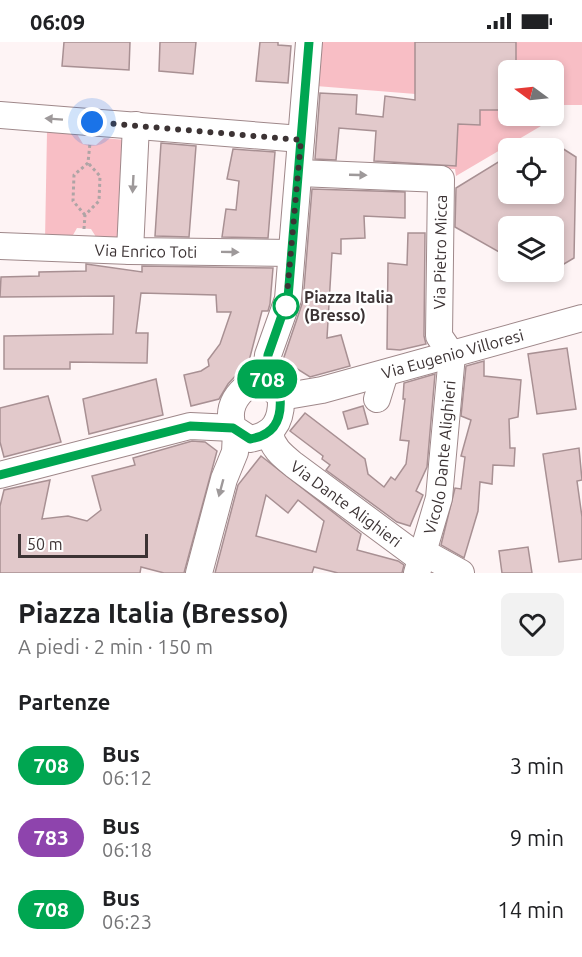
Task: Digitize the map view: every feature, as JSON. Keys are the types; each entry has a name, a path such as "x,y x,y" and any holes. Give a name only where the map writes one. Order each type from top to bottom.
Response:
{"street":[{"path":"275,408 266,373 268,355 288,298 309,42"},
{"path":"0,115 301,140"},
{"path":"130,251 136,125"},
{"name":"Via Pietro Micca","path":"299,173 441,179 439,336 452,355"},
{"name":"Via Enrico Toti","path":"0,246 130,251 291,253"},
{"name":"Via Eugenio Villoresi","path":"275,408 325,400 385,373 582,318"},
{"name":"Vicolo Dante Alighieri","path":"420,561 439,498 452,355"},
{"path":"377,399 385,373"},
{"path":"199,573 224,479 235,452 234,430 230,413 235,397 250,384 275,408"},
{"path":"0,475 190,426 234,430 250,439 275,408"},
{"name":"Via Dante Alighieri","path":"275,408 271,441 279,452 298,461 420,561 461,573"}],"path":[{"path":"84,249 85,215 73,201 74,176 88,163 92,122"},
{"path":"85,215 99,201 100,176 88,163"}],"shaded area":[{"path":"319,42 582,42 582,105 564,105 564,60 498,60 498,126 541,126 521,138 498,138 498,151 456,176 455,169 427,169 428,95 316,86"},
{"path":"47,132 77,134 83,144 96,145 104,138 125,140 119,241 98,240 91,229 77,228 69,242 45,240"}],"building":[{"path":"64,42 130,42 129,70 62,66"},
{"path":"160,42 196,42 193,74 159,71"},
{"path":"260,42 278,42 278,45 291,46 288,83 256,81"},
{"path":"415,42 516,42 516,60 498,60 498,110 480,110 480,125 458,124 456,166 374,161 376,131 339,128 336,160 315,159 320,93 357,95 356,114 383,117 385,96 415,100"},
{"path":"161,143 196,146 189,237 155,236"},
{"path":"233,149 275,152 268,238 222,237 226,209 236,210 239,181 227,179"},
{"path":"564,149 576,157 574,258 564,264 564,216 498,216 498,251 455,227 456,188 498,162 498,204 564,204"},
{"path":"312,189 405,192 405,218 364,216 365,238 341,239 341,254 332,253 327,338 341,335 350,366 310,377 283,360 303,301"},
{"path":"408,233 425,233 424,336 426,344 400,350 387,349 388,263 407,265"},
{"path":"86,264 142,272 142,266 273,268 270,304 268,311 262,311 249,361 228,384 219,399 191,406 184,375 201,371 209,366 208,360 220,344 231,312 217,312 216,295 141,293 136,333 148,333 147,363 70,362 70,369 4,369 4,336 113,334 114,296 0,297 1,277 39,276 39,272 86,271"},
{"path":"567,348 576,409 537,414 528,354"},
{"path":"484,361 484,376 521,380 518,417 509,419 510,448 515,448 514,466 493,465 492,484 480,482 478,511 464,558 441,545 455,488 461,489 465,457 461,456 471,420 461,416 466,366"},
{"path":"435,374 427,467 416,491 423,495 410,526 397,522 326,470 330,465 322,459 323,456 290,431 305,413 365,459 368,474 384,487 391,477 395,480 406,464 409,441 400,440 405,399 403,399 404,383"},
{"path":"156,379 163,415 89,434 83,399"},
{"path":"48,396 61,442 4,457 0,442 0,408"},
{"path":"363,406 368,424 348,429 343,412"},
{"path":"192,441 205,442 217,451 184,573 164,573 141,567 140,573 0,573 0,506 4,490 50,480 42,519 68,516 87,521 101,510 92,476 135,465 133,458"},
{"path":"579,448 582,480 577,481 582,517 582,559 559,562 543,454"},
{"path":"261,456 361,534 357,550 398,561 404,565 402,573 338,573 314,567 312,573 215,573 238,485","holes":["266,495 288,513 298,500 324,521 316,552 256,536"]},
{"path":"528,547 532,573 502,573 499,551"}],"bus line":[{"name":"708","path":"0,475 190,426 233,428 242,436 250,439 270,433 275,426 280,418 280,397 269,385 266,373 268,355 280,327 288,298 309,42"}],"place":[{"name":"Piazza Italia (Bresso)","path":"286,306"}],"route":[{"path":"92,122 301,140 286,306"}]}
